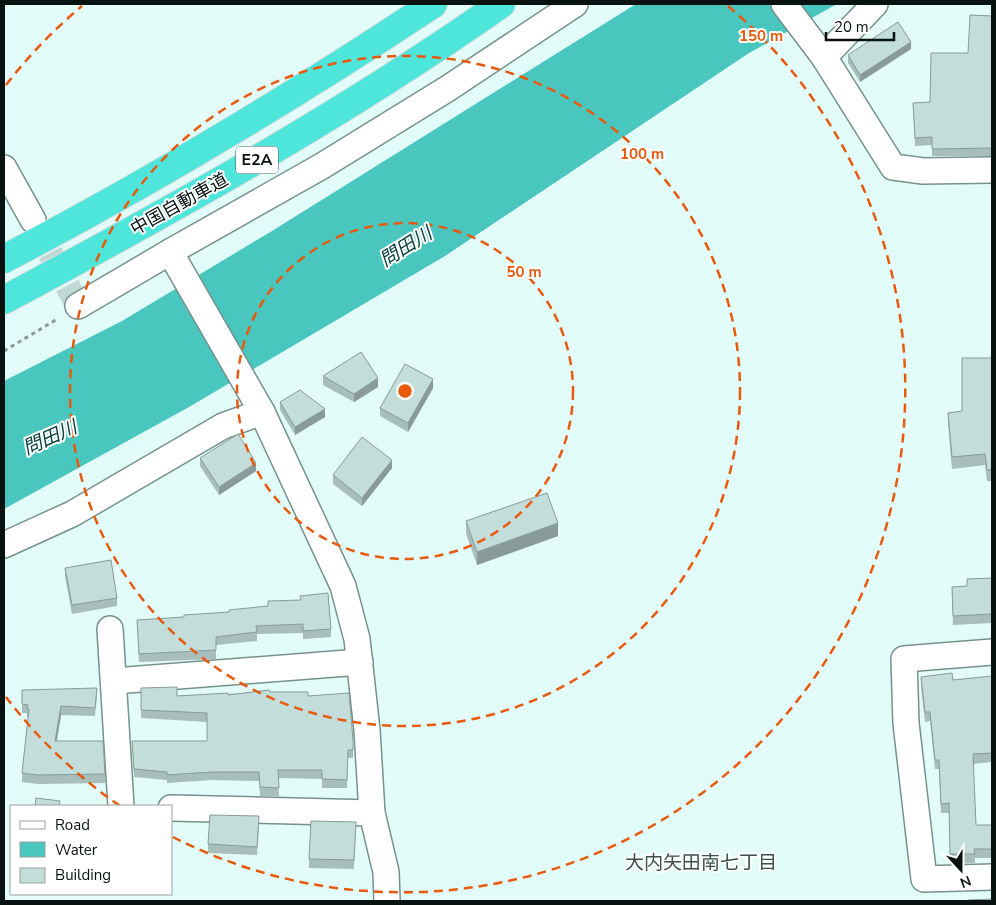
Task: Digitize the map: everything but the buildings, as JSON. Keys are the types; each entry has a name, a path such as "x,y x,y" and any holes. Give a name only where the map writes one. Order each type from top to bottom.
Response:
{"highway":[{"name":"中国自動車道","path":"4,259 79,220 221,139 339,66 433,4"},
{"name":"中国自動車道","path":"4,300 98,250 247,166 359,98 502,4"}],"street":[{"path":"78,306 176,261 575,4"},
{"path":"784,4 817,49 893,167 924,171 992,170"},
{"path":"817,49 875,4"},
{"path":"4,168 33,220"},
{"path":"176,261 262,412 343,586 358,639 372,813 386,872 387,901"},
{"path":"4,545 72,514 223,426 262,412"},
{"path":"110,629 121,805"},
{"path":"992,652 904,659 906,723 924,879 992,877"},
{"path":"114,681 360,662"},
{"path":"172,808 372,813"}],"path":[{"path":"4,351 78,306"}],"water":[{"name":"問田川","path":"636,4 837,4 749,53 445,256 189,407 4,509 4,381 122,321 272,231"}],"tunnel":[{"path":"33,220 78,306"}],"district":[{"name":"大内矢田南七丁目","path":"701,863"}]}
